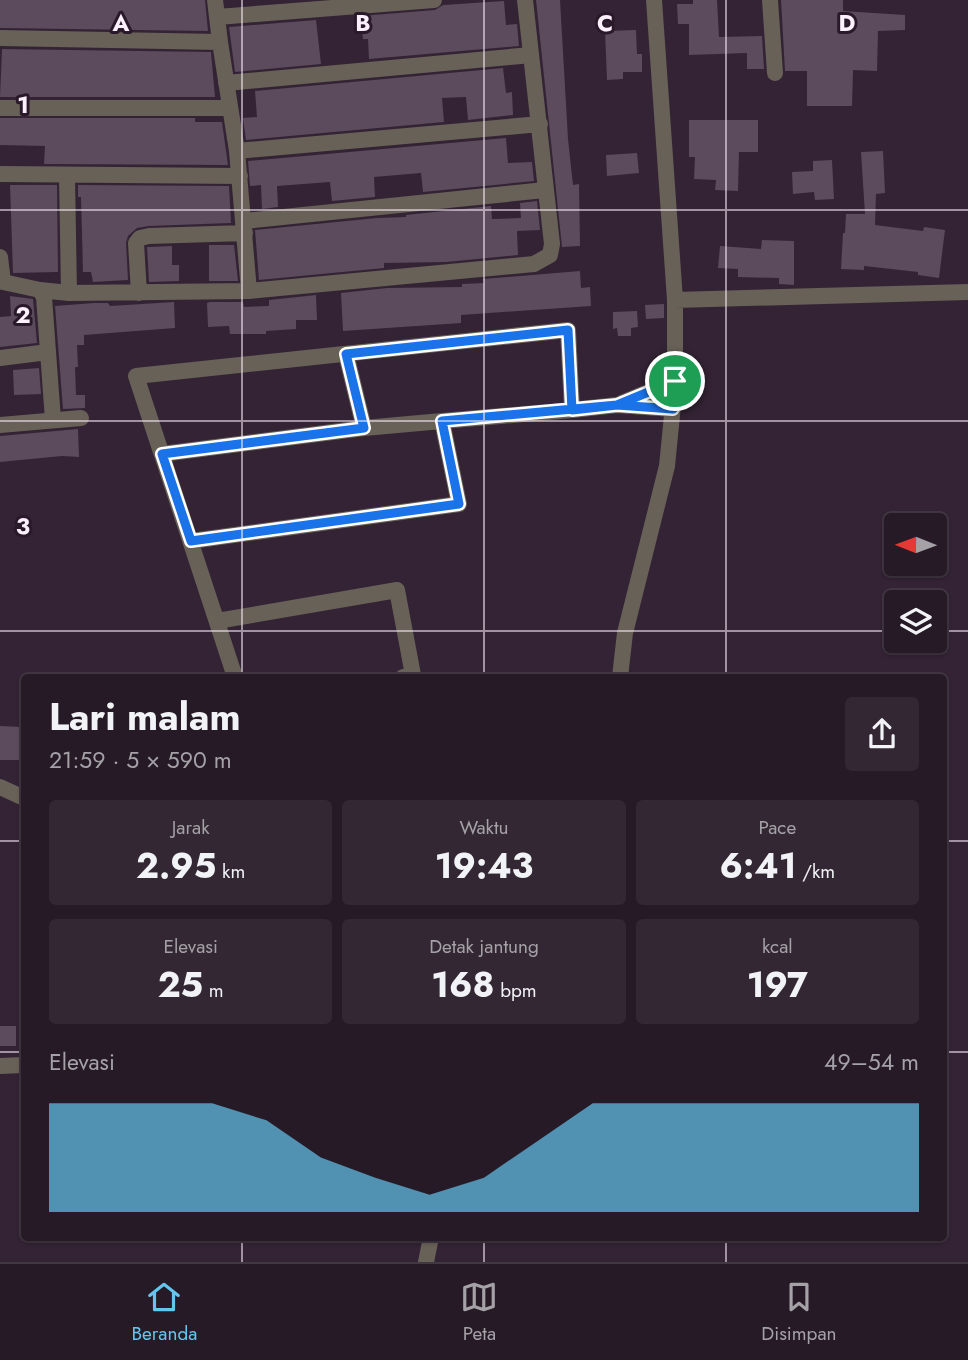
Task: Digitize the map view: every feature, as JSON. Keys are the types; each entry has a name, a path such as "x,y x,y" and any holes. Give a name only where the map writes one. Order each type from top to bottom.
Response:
{"street":[{"path":"215,0 240,176 249,291"},
{"path":"217,17 434,0"},
{"path":"0,257 2,282 69,293 249,291 534,264 550,255 552,244 525,0"},
{"path":"620,674 625,633 667,466 675,381 675,300 654,0"},
{"path":"769,0 775,74"},
{"path":"0,38 220,43"},
{"path":"226,83 531,55"},
{"path":"0,108 230,108"},
{"path":"237,151 540,124"},
{"path":"0,174 240,176"},
{"path":"66,175 69,293"},
{"path":"139,293 136,243 139,238 545,190"},
{"path":"40,290 44,297 52,420"},
{"path":"675,300 968,292"},
{"path":"234,674 136,376 568,330 572,410"},
{"path":"0,358 48,352"},
{"path":"346,354 364,428"},
{"path":"617,405 675,381"},
{"path":"162,454 364,428 617,405 673,409"},
{"path":"0,425 81,418"},
{"path":"191,541 459,504 442,421"},
{"path":"217,621 397,590 413,674"},
{"path":"0,787 21,797"},
{"path":"0,1066 21,1065"},
{"path":"426,1262 430,1241"}],"building":[{"path":"0,0 205,0 208,31 0,28"},
{"path":"536,0 560,0 568,139 573,185 579,184 580,246 562,247"},
{"path":"693,0 717,0 719,37 762,36 764,69 747,69 747,53 689,55 689,24 678,24 677,4 693,4"},
{"path":"781,0 843,0 843,11 905,15 905,30 878,31 877,71 853,70 852,106 807,106 807,71 785,71"},
{"path":"504,1 506,25 517,24 519,46 369,59 368,39 363,39 361,16 435,10 443,5"},
{"path":"316,20 321,64 235,72 229,27"},
{"path":"636,30 637,54 642,54 642,72 623,72 623,79 607,80 605,31"},
{"path":"2,49 211,52 215,97 0,97"},
{"path":"503,68 506,93 512,92 513,115 468,120 466,97 442,98 444,122 246,140 243,118 257,117 255,91"},
{"path":"0,118 195,118 195,122 222,122 228,165 44,164 45,146 0,145"},
{"path":"689,120 758,120 758,152 739,152 738,191 715,190 716,180 694,179 695,157 689,157"},
{"path":"506,138 508,163 532,162 534,181 423,192 421,173 374,177 375,197 332,201 330,182 277,186 278,207 262,209 261,185 250,186 248,161"},
{"path":"883,151 885,193 876,194 875,225 923,231 924,227 945,230 939,278 918,275 918,272 864,266 864,270 841,269 846,214 865,214 861,152"},
{"path":"637,153 639,173 607,176 606,155"},
{"path":"832,160 834,199 815,200 814,192 793,194 792,172 813,171 813,161"},
{"path":"10,185 57,185 58,272 13,273"},
{"path":"78,185 229,186 231,223 137,228 128,236 126,243 128,280 93,282 91,272 83,272 81,197 78,197"},
{"path":"537,201 540,230 517,231 518,255 446,262 384,263 384,268 259,280 255,230 406,217 491,206 492,219 521,218 520,203"},
{"path":"762,240 794,241 794,285 779,284 779,278 738,277 738,269 718,268 720,246 761,249"},
{"path":"209,245 234,245 238,281 209,281"},
{"path":"172,246 172,265 179,265 179,281 149,282 147,247"},
{"path":"580,271 581,288 590,287 591,306 461,315 461,323 343,331 341,293 387,288 462,287 462,284 484,283 483,279"},
{"path":"316,295 317,320 296,320 296,329 266,331 266,334 230,334 229,326 208,327 207,303 210,302 243,302 244,307 269,306 269,300"},
{"path":"10,296 33,299 37,343 0,347 0,317 11,316"},
{"path":"174,302 175,328 84,335 84,345 77,345 78,367 75,367 76,395 85,395 85,408 63,409 55,306"},
{"path":"664,304 664,318 646,319 645,305"},
{"path":"637,311 638,327 631,328 631,336 618,336 617,328 613,329 613,312"},
{"path":"39,368 41,394 14,395 13,370"},
{"path":"78,429 79,457 0,462 0,436"},
{"path":"0,726 21,727 21,760 0,760"},
{"path":"0,1026 16,1026 16,1046 0,1046"}],"route":[{"path":"675,381 617,405 572,410 442,421 459,504 191,541 162,454 364,428 346,354 568,330 572,410 617,405 673,409 675,381"}]}
